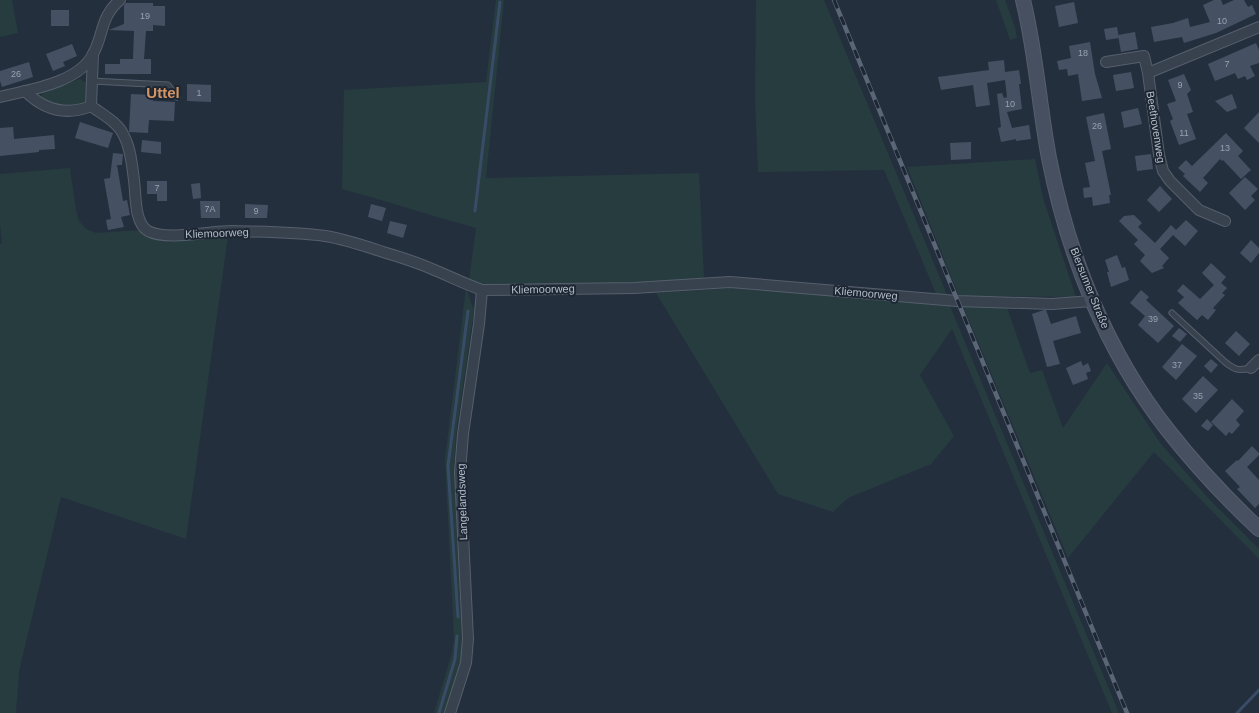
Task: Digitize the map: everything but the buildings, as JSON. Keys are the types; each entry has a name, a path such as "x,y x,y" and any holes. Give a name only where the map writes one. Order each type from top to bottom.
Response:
{"main road":[{"name":"Blersumer Straße","path":"1023,0 1050,158 1061,210 1092,301 1104,328 1119,356 1166,428 1206,477 1259,529"}],"street":[{"path":"25,91 44,106 63,111 76,111 91,106 93,54 106,17 120,0"},
{"path":"1148,73 1259,27"},
{"path":"0,97 54,83 69,77 84,66 93,54"},
{"name":"Beethovenweg","path":"1106,62 1144,56 1148,73 1159,155 1163,171 1170,181 1199,210 1225,221"},
{"name":"Kliemoorweg","path":"91,106 117,126 125,137 134,181 139,220 147,231 154,234 171,235 224,231 292,233 326,236 399,257 482,290 634,288 730,282 957,301 1052,304 1092,301"},
{"name":"Langelandsweg","path":"450,713 466,662 468,639 460,472 463,434 479,324 482,290"},
{"path":"1251,368 1259,360"}],"lane":[{"path":"92,81 168,85 176,97"},
{"path":"1172,313 1234,368 1241,370 1251,368"}],"green space":[{"path":"0,0 12,0 18,33 0,37"},
{"path":"496,0 504,0 486,178 699,173 704,278 635,283 485,284 469,280 476,228 342,189 344,90 486,82"},
{"path":"756,0 824,0 948,297 937,296 884,170 758,172 755,98"},
{"path":"996,0 1005,0 1015,27 1017,38 1010,40"},
{"path":"80,79 88,84 87,99 85,103 71,108 49,103 41,99 42,94 45,91"},
{"path":"1035,159 1043,198 1076,297 959,296 907,167"},
{"path":"70,168 76,210 79,221 86,229 96,233 141,230 228,236 186,539 61,497 19,671 16,713 0,713 0,244 2,243 0,225 0,174"},
{"path":"466,288 474,310 456,435 454,467 462,639 461,662 445,713 434,713 452,653 454,638 445,459"},
{"path":"734,288 950,306 1119,713 1112,713 952,329 920,375 954,436 931,464 848,498 833,512 778,494 656,293"},
{"path":"963,306 1007,308 1030,373 1042,370 1063,428 1107,363 1161,444 1210,500 1259,549 1259,559 1154,452 1068,558"}],"waterway":[{"path":"475,211 500,2"},
{"path":"458,617 448,466 468,311"},
{"path":"439,713 455,659 457,636"},
{"path":"1237,713 1259,690"}],"railway":[{"path":"834,0 1127,713"}],"district":[{"name":"Uttel","path":"163,93"}]}
